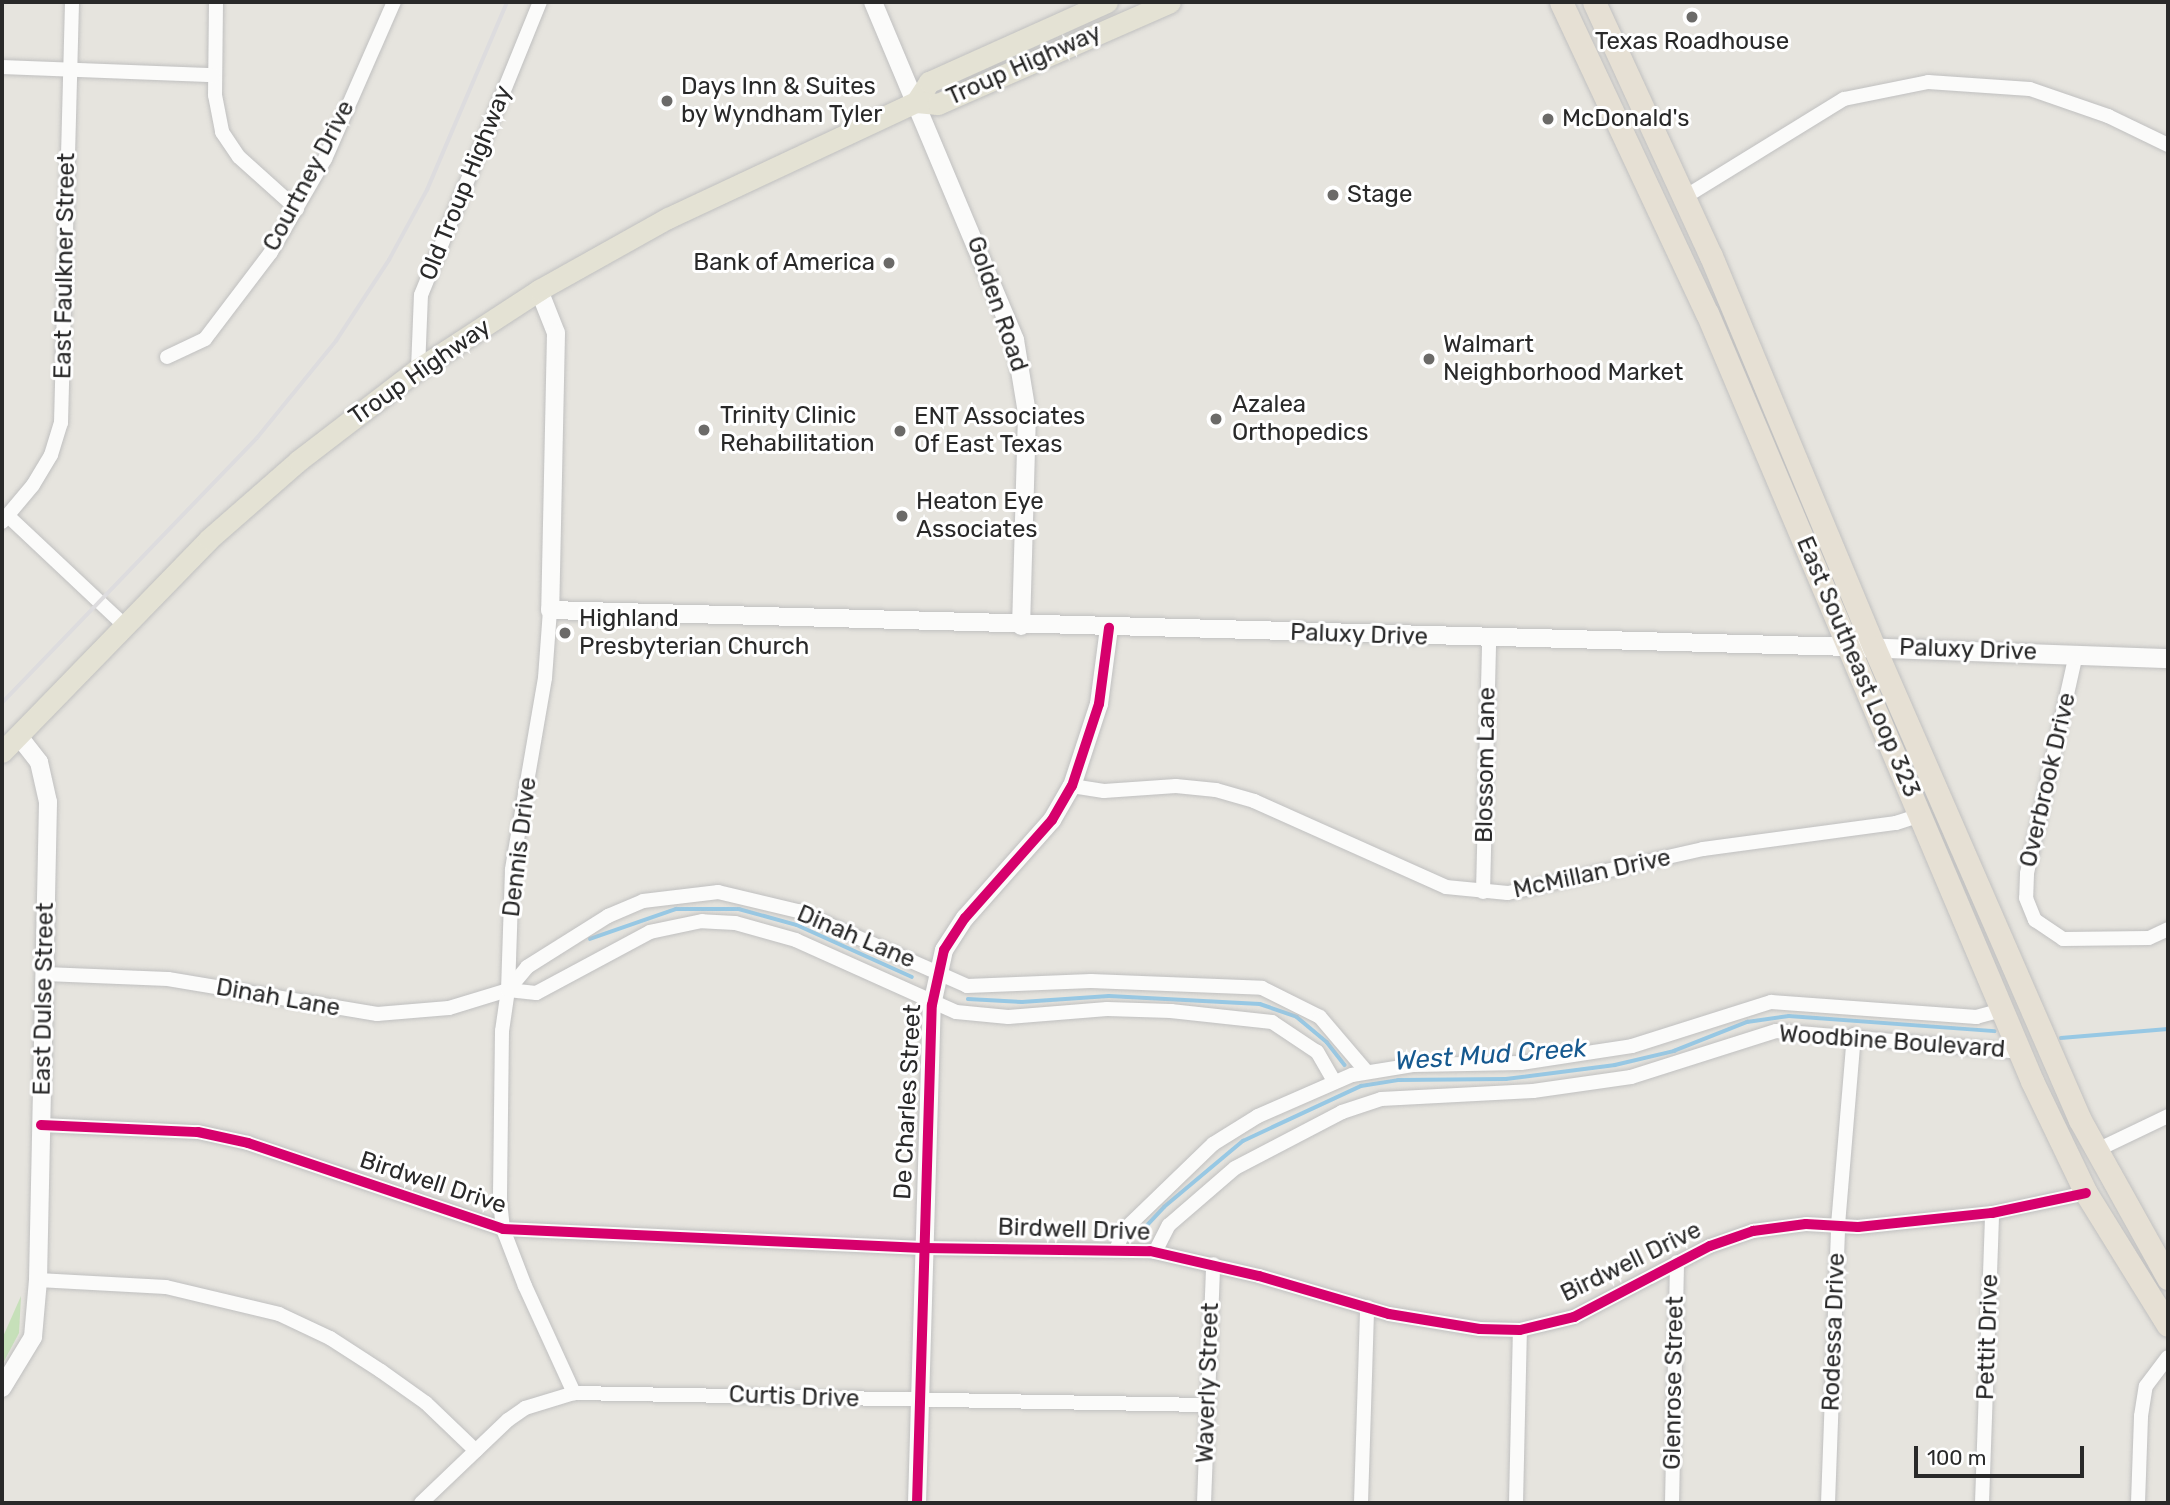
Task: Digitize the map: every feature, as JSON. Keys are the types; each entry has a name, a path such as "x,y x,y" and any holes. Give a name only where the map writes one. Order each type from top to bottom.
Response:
{"highway":[{"name":"East Southeast Loop 323","path":"1561,2 1707,313 2019,1052 2086,1193 2166,1317"},
{"name":"East Southeast Loop 323","path":"1594,2 1684,198 1874,647 2095,1151 2168,1278"}],"main road":[{"name":"Troup Highway","path":"916,102 929,82 1107,2"},
{"name":"Troup Highway","path":"2,752 209,539 298,461 418,369 539,290 678,212 916,102 938,104 1170,2"},
{"name":"Paluxy Drive","path":"1850,647 2168,658"}],"street":[{"name":"East Faulkner Street","path":"72,2 61,423 51,455 5,519 124,625"},
{"path":"216,2 214,75 222,132 239,158 297,209"},
{"name":"Courtney Drive","path":"167,357 205,339 297,209 394,2"},
{"name":"Old Troup Highway","path":"418,369 417,313 421,295 540,2"},
{"name":"Golden Road","path":"873,2 1000,296 1024,381 1021,626"},
{"path":"2,67 214,75"},
{"path":"1684,198 1844,99 1928,82 2030,89 2109,116 2168,145"},
{"name":"Dennis Drive","path":"539,290 556,333 550,610 545,678 512,870 498,1152 503,1229 574,1393"},
{"name":"Paluxy Drive","path":"550,610 1021,626 1850,647"},
{"name":"De Charles Street","path":"917,1503 932,1004 944,950 965,918 1052,820 1072,786 1099,704 1109,628"},
{"name":"Blossom Lane","path":"1483,892 1489,638"},
{"name":"Overbrook Drive","path":"2076,654 2026,874 2029,906 2035,920 2063,939 2150,938 2168,929"},
{"name":"East Dulse Street","path":"2,1388 33,1337 38,1280 47,787 33,750 19,735"},
{"name":"McMillan Drive","path":"1072,786 1104,791 1177,786 1216,790 1254,801 1420,878 1483,892 1533,891 1703,849 1896,823 1920,815"},
{"name":"Dinah Lane","path":"508,990 527,967 608,916 643,901 718,892 798,911 967,986 996,988 1091,981 1262,988 1320,1017 1366,1071"},
{"name":"Dinah Lane","path":"45,974 168,979 377,1014 449,1008 508,990 536,993 650,932 702,921 735,923 796,940 932,1004 956,1012 1008,1017 1108,1009 1243,1015 1272,1022 1296,1034 1317,1052 1334,1081"},
{"name":"Woodbine Boulevard","path":"1116,1250 1124,1230 1213,1144 1258,1116 1334,1081 1366,1071 1414,1065 1521,1063 1632,1046 1771,1002 1976,1017 2002,1010"},
{"name":"Woodbine Boulevard","path":"1156,1252 1169,1225 1236,1168 1366,1103 1412,1095 1545,1090 1631,1077 1776,1031 1854,1035 2019,1052"},
{"name":"Rodessa Drive","path":"1828,1503 1838,1225 1854,1035"},
{"path":"2095,1151 2168,1116"},
{"name":"Birdwell Drive","path":"41,1125 198,1132 248,1143 503,1229 923,1248 1156,1252 1213,1264 1418,1321 1520,1330 1574,1317 1677,1262 1753,1231 1838,1225 1858,1227 1992,1213 2086,1193"},
{"name":"Pettit Drive","path":"1982,1503 1992,1213"},
{"name":"Glenrose Street","path":"1672,1503 1677,1262"},
{"name":"Waverly Street","path":"1203,1503 1213,1264"},
{"path":"38,1280 166,1287 279,1314 330,1338 381,1371 426,1403 476,1451"},
{"path":"1361,1503 1367,1307"},
{"path":"1516,1503 1520,1330"},
{"path":"2138,1503 2147,1386 2168,1357"},
{"name":"Curtis Drive","path":"421,1503 525,1408 574,1393 1206,1405"}],"green space":[{"path":"21,1296 19,1333 2,1365 2,1339"}],"waterway":[{"path":"590,939 676,909 739,909 797,925 912,977"},
{"path":"968,999 1022,1002 1109,996 1260,1004 1297,1017 1327,1042 1345,1065"},
{"name":"West Mud Creek","path":"1138,1235 1164,1207 1243,1141 1361,1086 1398,1080 1506,1079 1615,1065 1674,1051 1747,1022 1789,1016 1994,1031"},
{"name":"West Mud Creek","path":"2061,1038 2168,1029"}],"railway":[{"path":"2,703 257,438 336,341 389,260 427,190 507,2"}],"cycle path":[{"path":"917,1503 932,1005 944,950 965,918 1052,820 1072,786 1099,704 1109,628"},
{"path":"41,1125 198,1132 248,1143 503,1229 923,1248 1150,1251 1259,1276 1389,1314 1480,1329 1520,1330 1574,1317 1710,1246 1753,1231 1806,1224 1858,1227 1992,1213 2086,1193"}],"place":[{"name":"Texas Roadhouse","path":"1692,17"},
{"name":"Days Inn & Suites by Wyndham Tyler","path":"667,101"},
{"name":"McDonald's","path":"1548,119"},
{"name":"Stage","path":"1333,195"},
{"name":"Bank of America","path":"889,263"},
{"name":"Walmart Neighborhood Market","path":"1429,359"},
{"name":"Azalea Orthopedics","path":"1216,419"},
{"name":"Trinity Clinic Rehabilitation","path":"704,430"},
{"name":"ENT Associates Of East Texas","path":"900,431"},
{"name":"Heaton Eye Associates","path":"902,516"},
{"name":"Highland Presbyterian Church","path":"565,633"}]}
